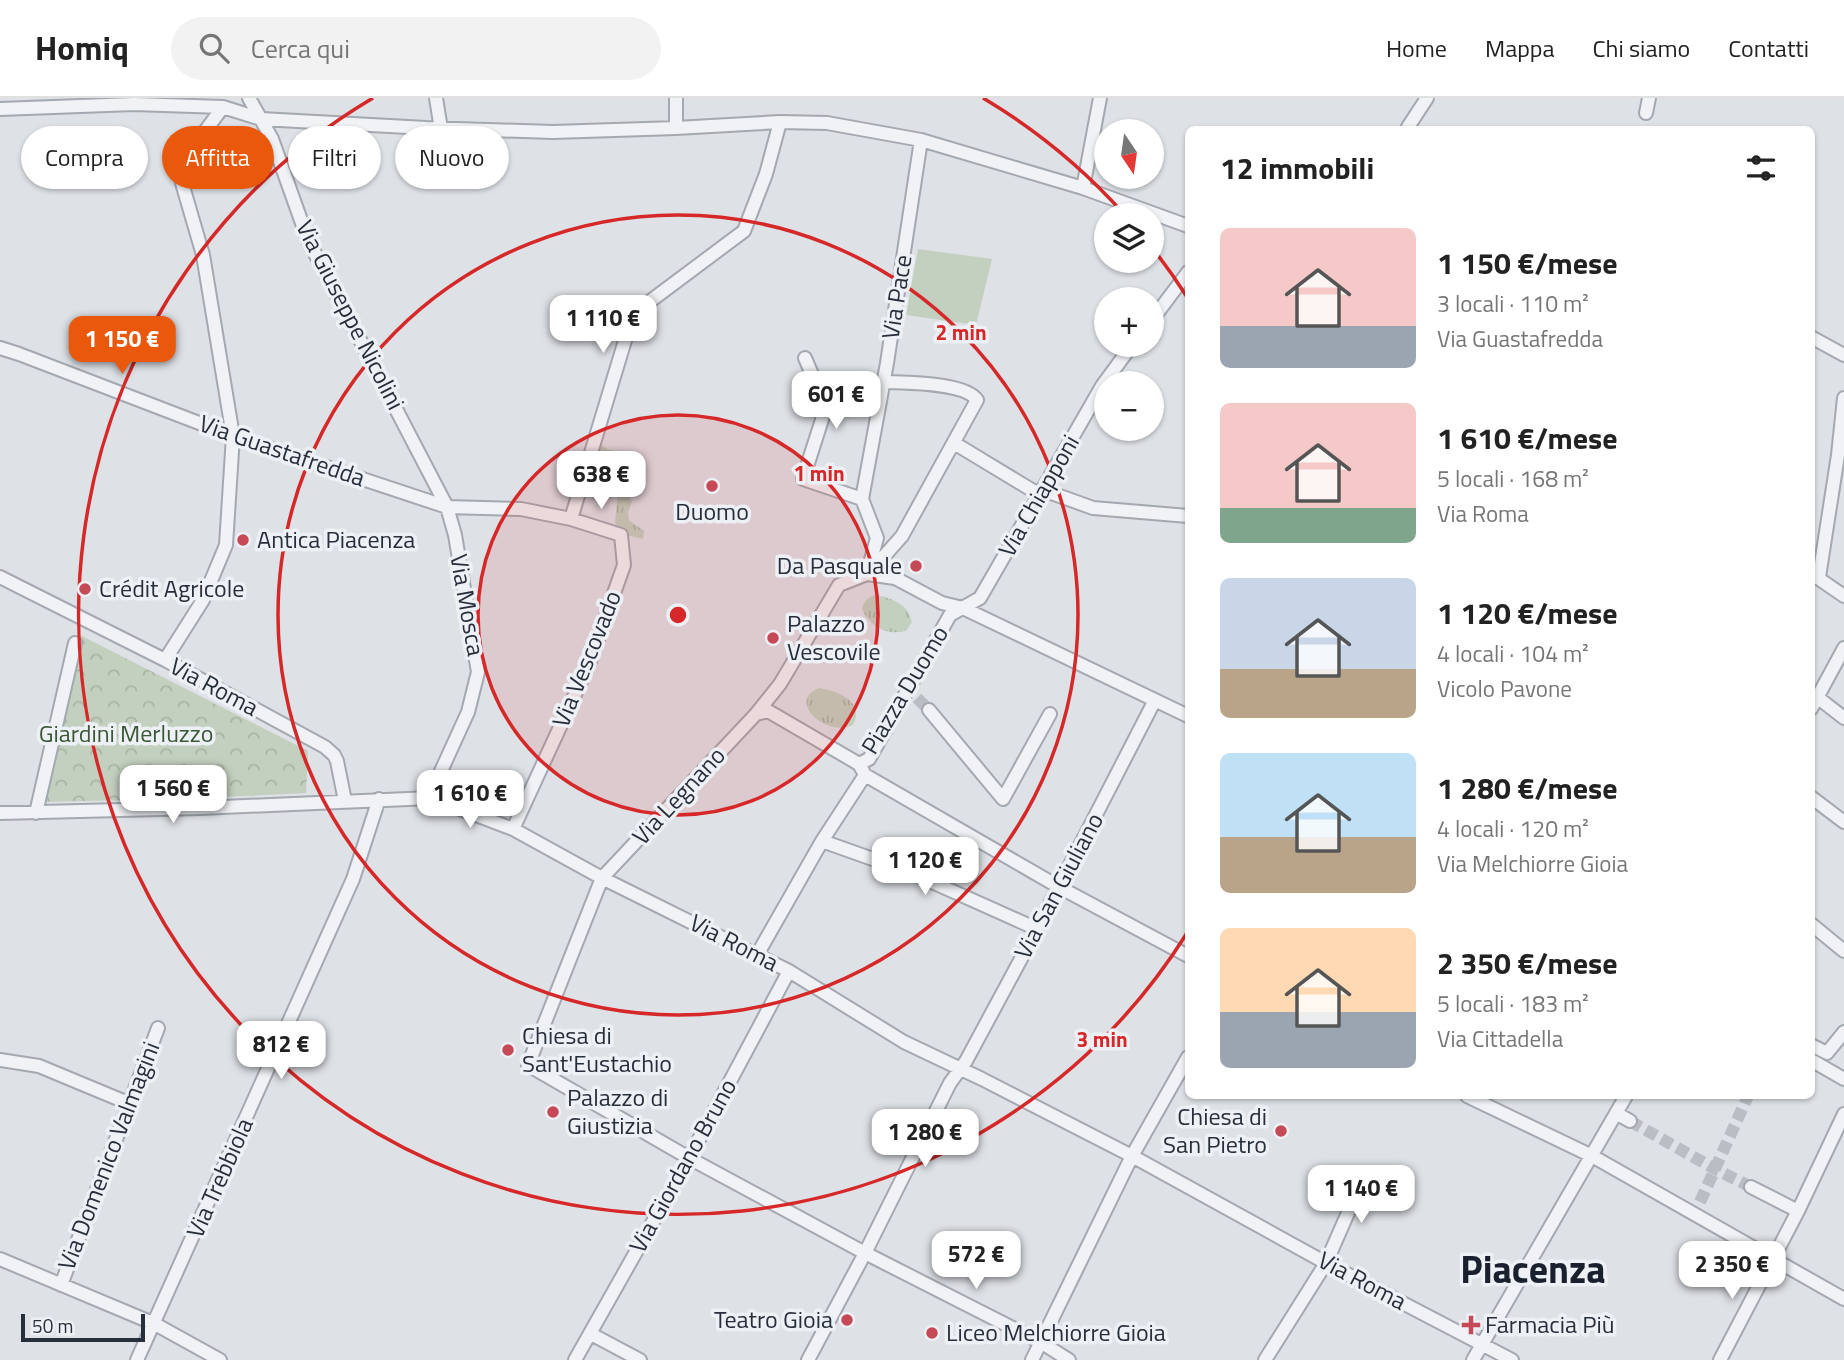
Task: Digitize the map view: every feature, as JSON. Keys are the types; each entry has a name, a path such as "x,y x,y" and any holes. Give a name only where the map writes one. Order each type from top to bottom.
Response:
{"street":[{"name":"Via Giuseppe Nicolini","path":"249,98 272,139 308,240 447,507"},
{"path":"436,98 440,126"},
{"path":"676,98 676,128"},
{"path":"1083,188 1100,98"},
{"path":"1409,126 1427,98"},
{"path":"1646,113 1649,98"},
{"path":"0,109 134,104 223,107 261,120 395,127"},
{"path":"165,660 203,600 226,545 233,436 203,255 182,183 194,146 223,107"},
{"path":"509,131 553,132 780,122 827,123 921,140 1083,188 1185,225"},
{"path":"571,519 633,314 744,231 766,174 780,122"},
{"name":"Via Pace","path":"862,499 884,382 921,140"},
{"path":"1164,304 1185,276"},
{"path":"1815,339 1844,355"},
{"name":"Via Guastafredda","path":"0,348 233,436 447,507 521,509 571,519 621,535 624,565"},
{"name":"Via Chiapponi","path":"964,608 980,598 1102,386 1123,357"},
{"path":"805,358 826,407 803,479 862,499 877,538 867,574"},
{"path":"756,714 780,684 839,584 867,574 902,536 978,400 974,394 961,389 884,382"},
{"path":"1844,398 1838,455 1815,575 1844,596"},
{"path":"954,443 1041,492 1093,508 1185,516"},
{"name":"Via Mosca","path":"437,780 468,712 478,672 455,535 447,507"},
{"name":"Via Vescovado","path":"513,829 589,664 624,565"},
{"name":"Piazza Duomo","path":"867,574 895,578 942,603 964,608"},
{"name":"Via Roma","path":"0,577 165,660 330,752 340,769 345,801 430,797 513,829 603,878 789,971 904,1042 1132,1156 1326,1263 1512,1360"},
{"path":"964,608 1185,715"},
{"name":"Piazza Duomo","path":"756,714 768,711 862,769 912,694 950,615 964,608"},
{"path":"36,813 75,643"},
{"path":"1815,695 1844,648"},
{"path":"1815,698 1844,718"},
{"name":"Via San Giuliano","path":"808,1360 950,1083 966,1061 1037,929 1154,700"},
{"path":"929,710 1003,799 1050,714"},
{"name":"Via Legnano","path":"603,878 756,714"},
{"path":"757,955 862,769 1059,887 1185,954"},
{"name":"Via Trebbiola","path":"137,1360 353,879 379,799"},
{"path":"1815,800 1844,822"},
{"path":"0,813 345,801"},
{"path":"822,841 912,873 1037,929"},
{"path":"603,878 528,1065 865,1253 1042,1343 1069,1360"},
{"path":"1815,927 1844,951"},
{"name":"Via Giordano Bruno","path":"575,1360 789,971"},
{"name":"Via Domenico Valmagini","path":"61,1285 158,1028"},
{"path":"1815,1047 1827,1053 1844,1032"},
{"path":"0,1060 39,1066 128,1103"},
{"path":"1032,1360 1132,1156 1185,1062"},
{"path":"1815,1062 1844,1079"},
{"path":"1473,1099 1698,1208 1773,1258 1844,1299"},
{"path":"1473,1360 1624,1099"},
{"path":"1616,1113 1630,1121"},
{"path":"1720,1360 1798,1211 1844,1114"},
{"path":"1265,1360 1326,1263 1365,1174"},
{"path":"1751,1187 1798,1211"},
{"path":"0,1259 155,1324 220,1360"},
{"path":"591,1334 640,1360"}],"green space":[{"path":"918,249 992,259 976,325 906,315"},
{"path":"597,442 607,449 632,454 636,459 618,476 622,490 632,501 629,520 644,531 643,539 623,534 615,523 618,488 588,477"},
{"path":"875,595 903,606 912,622 906,631 886,631 870,621 862,609 866,600"},
{"name":"Giardini Merluzzo","path":"80,635 308,751 306,793 42,802"},
{"path":"819,688 841,695 853,704 856,717 853,725 832,727 814,716 808,709 807,701 810,694"}],"tunnel":[{"path":"917,698 929,710"},
{"path":"1700,1202 1747,1099"},
{"path":"1630,1121 1751,1187"}],"place":[{"name":"Duomo","path":"712,486"},
{"name":"Antica Piacenza","path":"243,540"},
{"name":"Da Pasquale","path":"916,566"},
{"name":"Crédit Agricole","path":"85,589"},
{"name":"Palazzo Vescovile","path":"773,638"},
{"name":"Chiesa di Sant'Eustachio","path":"508,1050"},
{"name":"Palazzo di Giustizia","path":"553,1112"},
{"name":"Chiesa di San Pietro","path":"1281,1131"},
{"name":"Teatro Gioia","path":"847,1320"},
{"name":"Farmacia Più","path":"1471,1325"},
{"name":"Liceo Melchiorre Gioia","path":"932,1333"}],"district":[{"name":"Piacenza","path":"1533,1270"}]}
